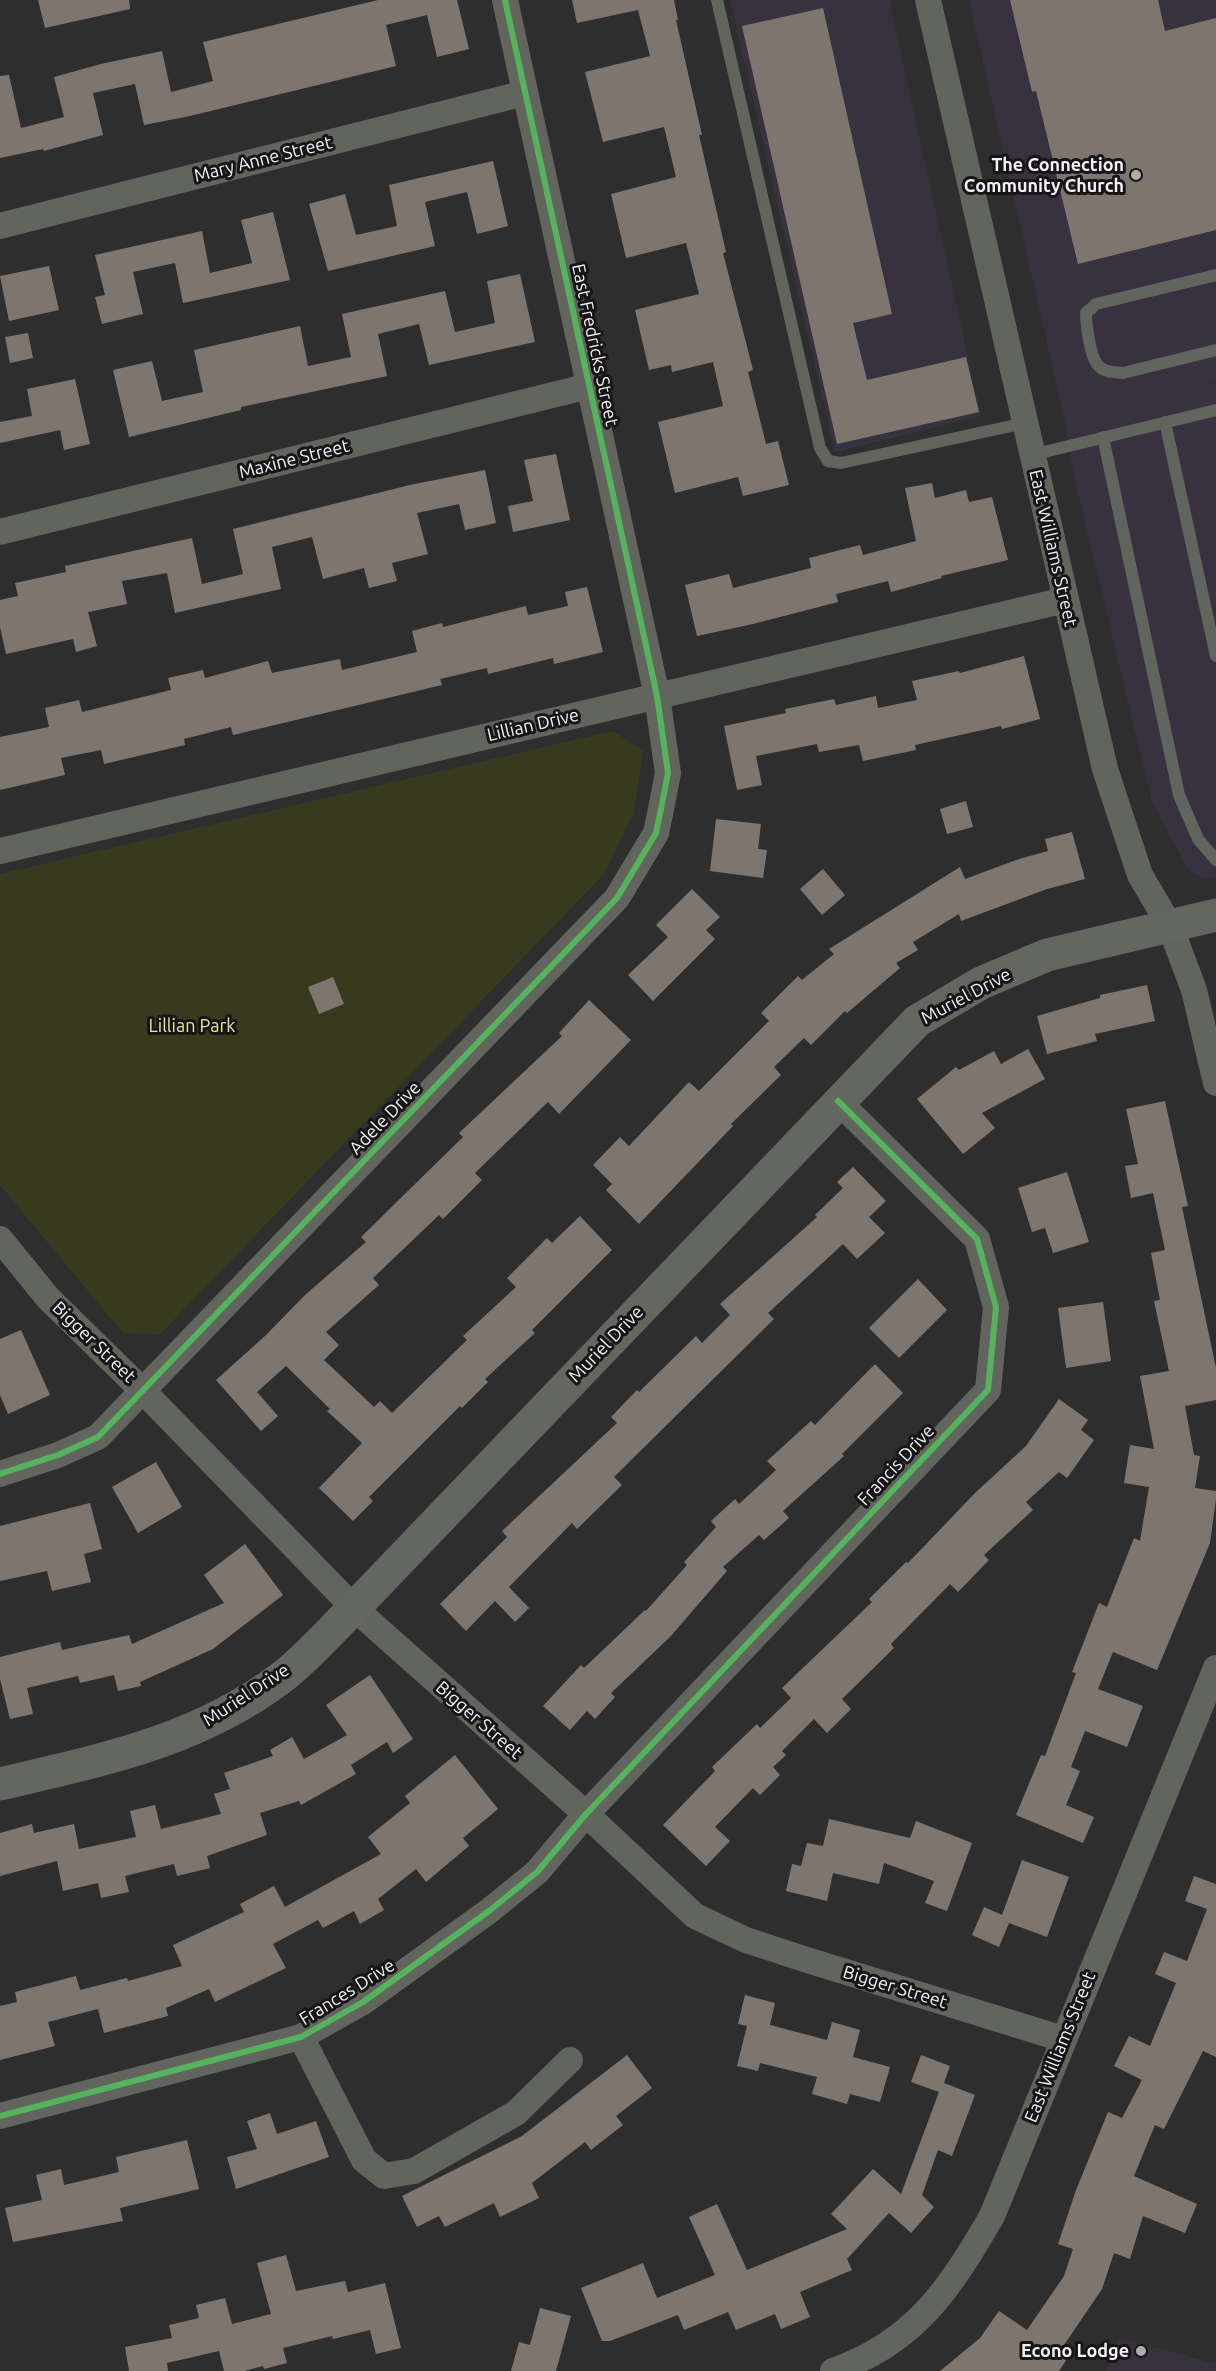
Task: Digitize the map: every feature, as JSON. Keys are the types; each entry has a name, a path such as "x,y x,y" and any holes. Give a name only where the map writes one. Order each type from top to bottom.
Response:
{"street":[{"name":"East Fredricks Street","path":"505,0 657,696"},
{"name":"East Williams Street","path":"928,0 1105,769 1140,875 1170,926 1194,990 1216,1083"},
{"name":"Mary Anne Street","path":"0,226 525,93"},
{"name":"Maxine Street","path":"0,532 589,386"},
{"name":"Lillian Drive","path":"0,850 1065,600"},
{"name":"Adele Drive","path":"0,1474 58,1455 98,1437 617,898 656,833 661,809 668,772 657,696"},
{"name":"Muriel Drive","path":"0,1784 105,1759 170,1740 226,1713 281,1678 354,1608 917,1021 981,983 1047,956 1216,915"},
{"name":"Francis Drive","path":"586,1814 988,1390 996,1307 977,1239 838,1101"},
{"name":"Bigger Street","path":"0,1239 48,1298 143,1391 354,1608 586,1814 695,1916 746,1940 784,1953 1063,2039"},
{"name":"East Williams Street","path":"833,2371 889,2345 927,2312 961,2270 992,2216 1216,1668"},
{"name":"Frances Drive","path":"0,2116 301,2037 363,2002 489,1911 537,1872 586,1814"},
{"path":"301,2037 364,2160 384,2176 414,2171 516,2113 570,2060"}],"lane":[{"path":"717,0 820,448 828,460 841,463 1024,423"},
{"path":"1216,275 1096,304 1086,313 1085,326 1097,365 1108,372 1123,373 1216,350"},
{"path":"1032,454 1216,410"},
{"path":"1165,422 1216,656"},
{"path":"1103,437 1179,795 1198,839 1216,860"}],"shaded area":[{"path":"730,0 889,0 981,416 835,452"},
{"path":"969,0 1216,0 1216,381 1183,389 1216,382 1216,876 1204,879 1189,871 1152,802 1074,476 1064,417"},
{"name":"Econo Lodge","path":"1119,2338 1216,2364 1216,2371 1106,2371"}],"green space":[{"name":"Lillian Park","path":"613,731 643,751 634,813 604,874 160,1334 123,1333 0,1185 0,874"}],"building":[{"path":"38,0 129,0 130,9 45,28"},
{"path":"378,0 457,0 469,49 437,57 427,15 386,25 396,66 144,125 135,84 93,93 103,135 44,151 43,149 0,158 0,76 9,75 21,128 64,117 54,77 162,51 171,92 213,81 203,42"},
{"path":"572,0 674,0 678,20 676,20 702,135 699,135 726,252 723,253 753,370 748,372 766,444 778,441 789,485 743,496 738,477 675,493 658,422 723,406 713,362 672,372 671,365 649,370 635,310 699,294 686,243 626,258 611,194 676,177 664,127 603,142 585,72 650,56 638,10 577,23"},
{"path":"1010,0 1158,0 1165,31 1216,18 1216,230 1078,264 1036,91 1032,92"},
{"path":"823,8 892,314 853,323 867,380 966,357 979,412 837,444 742,26"},
{"path":"493,161 508,226 477,234 467,192 425,202 435,246 328,271 309,204 345,194 356,235 397,226 389,185"},
{"path":"273,212 290,280 183,303 175,263 133,272 143,314 102,324 95,297 105,295 95,255 202,231 210,273 252,263 241,220"},
{"path":"49,266 59,310 9,321 0,276"},
{"path":"520,274 535,342 429,365 419,324 378,334 387,376 241,407 241,410 129,437 113,370 152,361 162,401 203,392 194,350 300,326 308,366 351,357 342,314 445,291 455,332 495,323 487,281"},
{"path":"28,333 33,358 10,363 5,337"},
{"path":"75,379 90,444 64,450 60,430 0,443 0,422 32,416 27,389"},
{"path":"556,454 570,520 513,532 508,506 533,501 524,460"},
{"path":"485,470 496,523 465,530 459,504 417,513 428,554 392,563 397,581 369,588 364,568 323,579 312,537 272,547 281,589 175,613 167,573 122,581 127,604 88,612 97,646 76,652 73,639 6,654 0,627 0,600 18,596 15,583 66,572 65,566 192,538 202,584 243,574 233,529 410,485"},
{"path":"932,483 935,498 966,490 969,502 992,497 1008,560 941,576 942,578 891,592 888,581 836,594 838,602 697,636 685,585 729,574 733,588 811,568 809,558 860,545 863,555 916,541 905,488"},
{"path":"587,587 603,652 554,664 553,658 488,674 487,668 440,679 442,685 233,735 231,727 184,739 185,745 104,764 101,750 61,758 65,775 0,790 0,737 49,727 45,708 79,700 82,712 171,690 168,678 203,670 205,678 268,661 272,673 340,659 342,670 417,652 412,631 442,623 443,627 526,606 528,615 568,606 565,592"},
{"path":"1024,656 1040,719 1002,729 1001,726 915,745 916,750 863,761 859,745 819,752 817,744 756,756 762,785 737,790 724,726 786,713 785,709 834,699 836,705 876,696 878,708 917,700 912,681 959,671 960,673"},
{"path":"966,801 973,827 947,834 940,809"},
{"path":"716,819 761,824 758,849 767,850 763,878 710,871"},
{"path":"1072,832 1085,879 1047,889 961,921 959,914 913,942 918,950 896,963 900,968 847,1013 845,1011 811,1045 804,1038 774,1067 781,1075 731,1124 733,1126 639,1224 606,1190 612,1184 593,1165 620,1137 629,1146 689,1082 699,1091 769,1021 761,1013 798,976 802,980 834,954 829,949 960,867 965,879 1048,851 1045,839"},
{"path":"823,869 845,895 822,915 800,889"},
{"path":"692,889 720,917 706,930 715,939 653,1001 628,975 668,937 656,925"},
{"path":"333,977 344,1004 319,1014 308,987"},
{"path":"1147,985 1155,1021 1095,1034 1097,1041 1047,1054 1037,1016 1100,998 1100,995"},
{"path":"589,1000 631,1040 559,1114 548,1102 475,1173 482,1180 443,1219 439,1215 373,1278 379,1285 326,1332 339,1345 324,1360 374,1407 380,1401 392,1413 467,1340 463,1336 516,1287 507,1278 547,1238 552,1243 580,1216 612,1250 532,1330 535,1333 485,1379 488,1382 462,1408 460,1406 369,1497 373,1501 353,1521 319,1488 362,1443 327,1411 330,1409 286,1366 257,1392 278,1416 261,1431 216,1380 265,1336 305,1295 366,1242 361,1237 463,1137 459,1133 562,1036 559,1033"},
{"path":"1028,1049 1045,1079 982,1113 995,1128 963,1154 917,1099 956,1067 959,1070 994,1051 1001,1064"},
{"path":"1165,1101 1188,1206 1182,1207 1216,1368 1216,1400 1185,1406 1194,1455 1200,1456 1195,1488 1216,1491 1216,1499 1210,1543 1157,1670 1113,1652 1098,1689 1143,1706 1127,1747 1085,1731 1071,1767 1080,1771 1066,1805 1094,1817 1083,1843 1016,1815 1041,1755 1045,1756 1076,1673 1072,1672 1099,1603 1107,1607 1134,1538 1140,1541 1149,1487 1124,1483 1130,1445 1154,1449 1140,1376 1169,1371 1154,1301 1160,1300 1151,1253 1165,1250 1153,1193 1131,1198 1125,1166 1138,1164 1126,1109"},
{"path":"853,1167 886,1201 869,1217 885,1233 857,1259 843,1244 768,1313 774,1319 614,1477 622,1485 577,1529 572,1523 509,1587 529,1608 515,1622 495,1601 466,1631 440,1604 507,1537 502,1531 617,1423 611,1417 637,1390 639,1392 696,1336 702,1343 730,1315 720,1304 817,1217 815,1215 843,1188 837,1182"},
{"path":"1067,1172 1089,1242 1053,1253 1045,1228 1032,1232 1018,1188"},
{"path":"918,1279 947,1310 899,1358 869,1328"},
{"path":"1103,1302 1111,1361 1066,1368 1058,1308"},
{"path":"21,1330 50,1395 8,1414 0,1395 0,1339"},
{"path":"875,1364 903,1393 842,1454 844,1456 783,1511 789,1518 764,1540 759,1535 723,1567 727,1571 670,1637 611,1693 615,1697 595,1719 587,1711 570,1730 543,1706 581,1665 584,1668 646,1611 687,1565 684,1562 716,1527 711,1521 735,1499 739,1504 776,1470 767,1461 811,1421 815,1425"},
{"path":"1059,1399 1088,1420 1081,1430 1094,1440 1067,1478 1059,1472 1026,1502 1033,1510 984,1555 989,1560 958,1592 950,1584 891,1644 894,1648 842,1699 851,1709 827,1733 814,1719 782,1751 786,1755 773,1767 780,1775 760,1795 753,1788 715,1827 730,1841 706,1866 663,1825 715,1771 712,1767 757,1724 760,1728 791,1698 782,1688 872,1602 869,1599 906,1562 908,1563 975,1493 1026,1446"},
{"path":"156,1462 182,1507 138,1533 112,1487"},
{"path":"90,1503 102,1549 84,1554 91,1582 52,1591 47,1571 0,1581 0,1526"},
{"path":"245,1544 283,1595 213,1649 140,1682 141,1686 118,1691 114,1675 80,1683 78,1676 27,1688 33,1714 10,1719 0,1679 0,1657 60,1642 62,1650 129,1635 132,1644 224,1603 204,1575"},
{"path":"370,1675 413,1739 393,1753 387,1742 351,1765 356,1774 301,1805 299,1801 260,1813 267,1835 207,1856 210,1868 177,1876 174,1864 125,1876 129,1892 101,1898 98,1883 63,1891 57,1861 0,1876 0,1833 32,1824 34,1833 74,1824 79,1849 136,1837 130,1811 155,1805 161,1829 221,1814 214,1794 230,1789 224,1773 273,1756 270,1750 292,1737 304,1759 347,1735 326,1705"},
{"path":"455,1755 498,1809 463,1838 469,1846 426,1882 416,1869 378,1899 384,1910 360,1924 354,1911 323,1928 318,1920 273,1944 286,1968 215,2002 209,1989 166,2008 168,2016 104,2033 98,2009 48,2022 55,2046 0,2060 0,2006 17,2002 15,1992 76,1976 80,1990 127,1978 128,1981 182,1966 173,1945 244,1912 240,1904 274,1886 285,1907 381,1854 368,1837 410,1803 405,1796"},
{"path":"829,1819 910,1838 916,1821 972,1843 947,1911 925,1903 934,1881 884,1863 879,1884 833,1873 827,1901 786,1891 792,1864 801,1866 807,1843 823,1846"},
{"path":"1022,1860 1069,1877 1047,1937 1009,1923 999,1947 972,1935 984,1907 1002,1915"},
{"path":"1194,1876 1216,1884 1216,2057 1203,2051 1164,2129 1155,2125 1134,2176 1197,2204 1185,2233 1143,2216 1130,2259 1114,2253 1102,2289 1060,2351 1069,2356 1059,2371 940,2371 980,2338 999,2311 1027,2330 1064,2276 1073,2249 1058,2244 1076,2190 1108,2112 1122,2118 1142,2080 1114,2066 1129,2036 1150,2046 1176,1983 1155,1974 1164,1952 1187,1961 1207,1909 1185,1901"},
{"path":"745,1995 775,2003 770,2025 827,2040 832,2022 860,2030 853,2057 890,2067 880,2102 850,2094 847,2104 812,2094 817,2077 760,2063 758,2071 737,2066 747,2026 738,2024"},
{"path":"627,2055 652,2088 616,2116 623,2125 591,2150 585,2142 532,2183 539,2198 500,2217 494,2203 445,2227 439,2216 417,2227 402,2196 522,2136"},
{"path":"921,2055 950,2066 944,2083 975,2095 952,2156 938,2150 922,2195 934,2207 911,2233 889,2213 847,2259 852,2270 800,2292 810,2317 781,2329 775,2314 736,2330 728,2312 684,2330 678,2315 610,2341 602,2341 581,2288 643,2263 657,2298 715,2275 689,2217 717,2204 747,2270 847,2229 831,2214 873,2169 901,2194 939,2092 911,2082"},
{"path":"270,2113 277,2134 316,2121 329,2157 236,2189 227,2157 257,2149 247,2121"},
{"path":"187,2140 199,2189 120,2208 123,2221 13,2242 5,2208 42,2200 36,2175 61,2169 64,2185 119,2172 116,2157"},
{"path":"286,2255 296,2291 345,2281 348,2292 385,2283 401,2348 376,2354 370,2330 333,2339 332,2336 283,2348 287,2363 264,2369 263,2366 244,2371 224,2371 219,2351 167,2363 168,2371 129,2371 125,2347 172,2338 169,2325 199,2318 196,2305 225,2298 232,2324 271,2314 257,2263"},
{"path":"540,2308 571,2316 556,2371 511,2371 519,2342 530,2345"}],"cycle path":[{"path":"0,1474 58,1455 98,1437 617,898 656,833 668,773 657,696 505,0"},
{"path":"0,2116 301,2037 363,2002 489,1911 537,1872 586,1814 988,1390 996,1307 977,1239 838,1101"}],"place":[{"name":"The Connection Community Church","path":"1136,175"},
{"name":"Econo Lodge","path":"1141,2351"}]}
